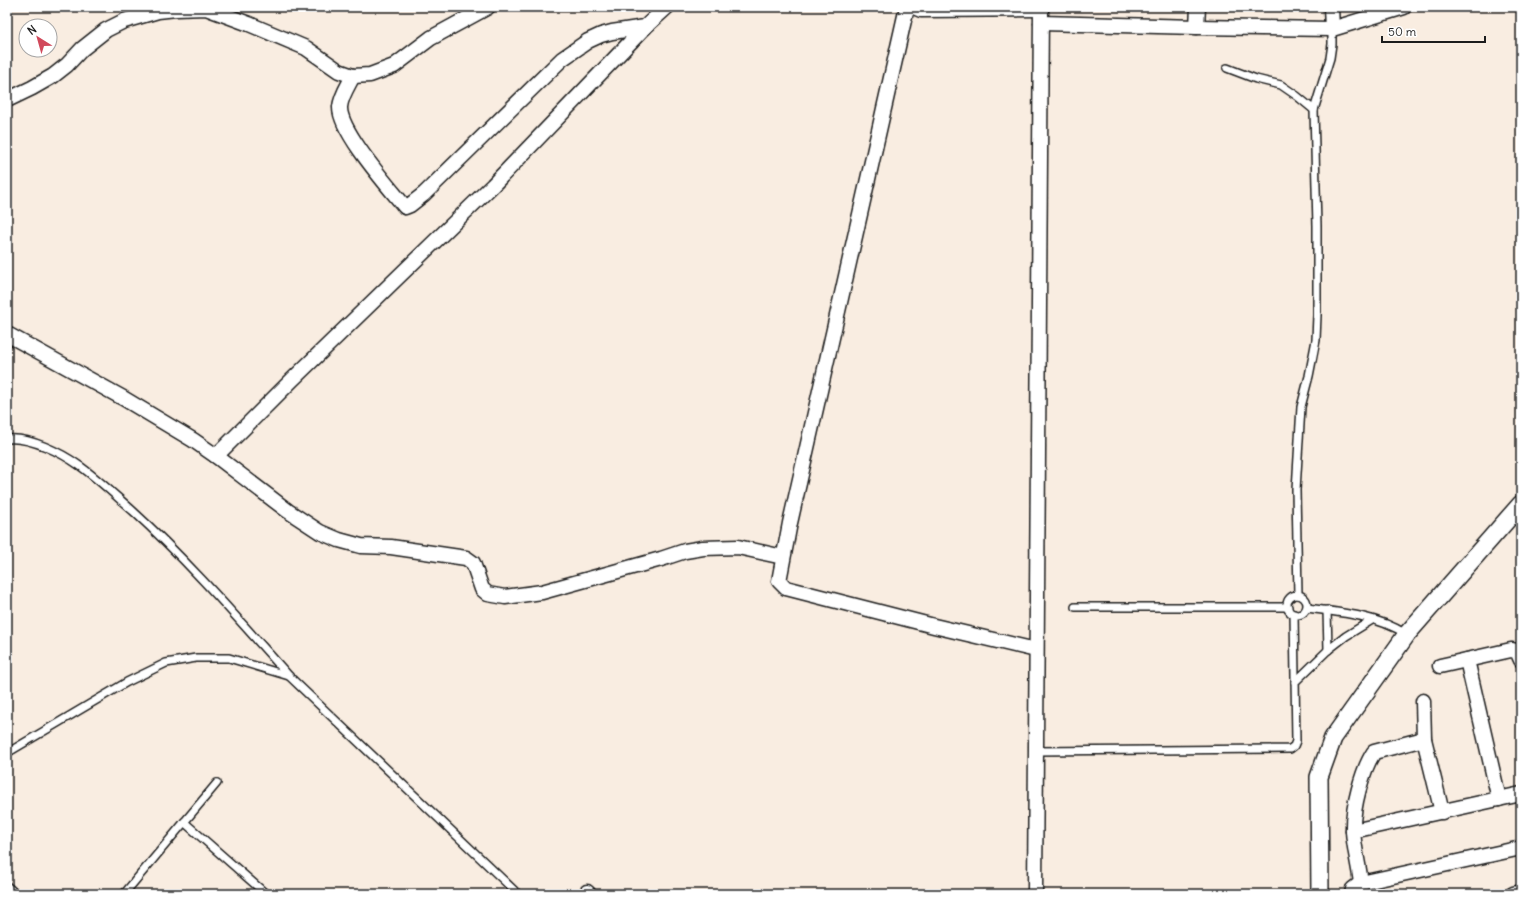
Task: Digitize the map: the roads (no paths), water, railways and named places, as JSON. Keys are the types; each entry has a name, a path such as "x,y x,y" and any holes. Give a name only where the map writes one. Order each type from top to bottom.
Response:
{"street":[{"path":"7,100 53,76 67,65 82,49 112,27 124,21 158,11 206,8 306,48 339,71 353,76 370,75 394,66 432,38 488,7"},
{"path":"216,456 493,185 645,27 667,7"},
{"path":"907,7 778,581 786,588 934,626 1036,650"},
{"path":"914,7 921,10 1040,13 1197,27 1332,28 1404,7"},
{"path":"1197,27 1198,7"},
{"path":"1331,7 1332,28"},
{"path":"1035,894 1040,13"},
{"path":"353,76 343,96 340,108 343,123 359,149 405,207 424,194 562,59 588,41 602,35 645,27"},
{"path":"7,334 123,398 193,440 288,511 320,532 339,540 361,546 390,546 466,558 473,563 482,589 488,594 505,597 542,592 661,560 685,551 703,548 738,547 784,557"},
{"path":"1320,894 1319,777 1333,738 1407,634 1521,504"},
{"path":"1440,666 1511,650 1516,651 1521,660"},
{"path":"1467,660 1499,799"},
{"path":"1423,701 1424,739 1442,812"},
{"path":"1361,883 1353,831 1354,811 1367,763 1374,752 1424,739"},
{"path":"1353,831 1521,794"},
{"path":"1352,894 1353,889 1361,883 1521,848"},
{"path":"1513,894 1521,892"}],"lane":[{"path":"1298,595 1296,490 1301,407 1316,340 1317,321 1317,226 1314,110 1330,58 1332,28"},
{"path":"1227,68 1256,79 1281,85 1314,110"},
{"path":"7,439 19,439 44,445 80,466 115,495 152,528 195,571 289,676 518,894"},
{"path":"1298,595 1305,598 1307,602 1307,608 1304,612 1299,614 1294,614 1288,607 1288,602 1291,597 1298,595"},
{"path":"1075,607 1288,607"},
{"path":"1307,608 1328,610 1372,620 1393,626 1407,634"},
{"path":"1328,610 1328,650"},
{"path":"1035,751 1290,749 1294,746 1296,741 1294,614"},
{"path":"1295,682 1328,650 1346,636 1372,620"},
{"path":"7,753 127,682 166,663 196,658 229,658 289,676"},
{"path":"124,894 217,783"},
{"path":"184,822 266,894"},
{"path":"7,886 16,894"}]}
